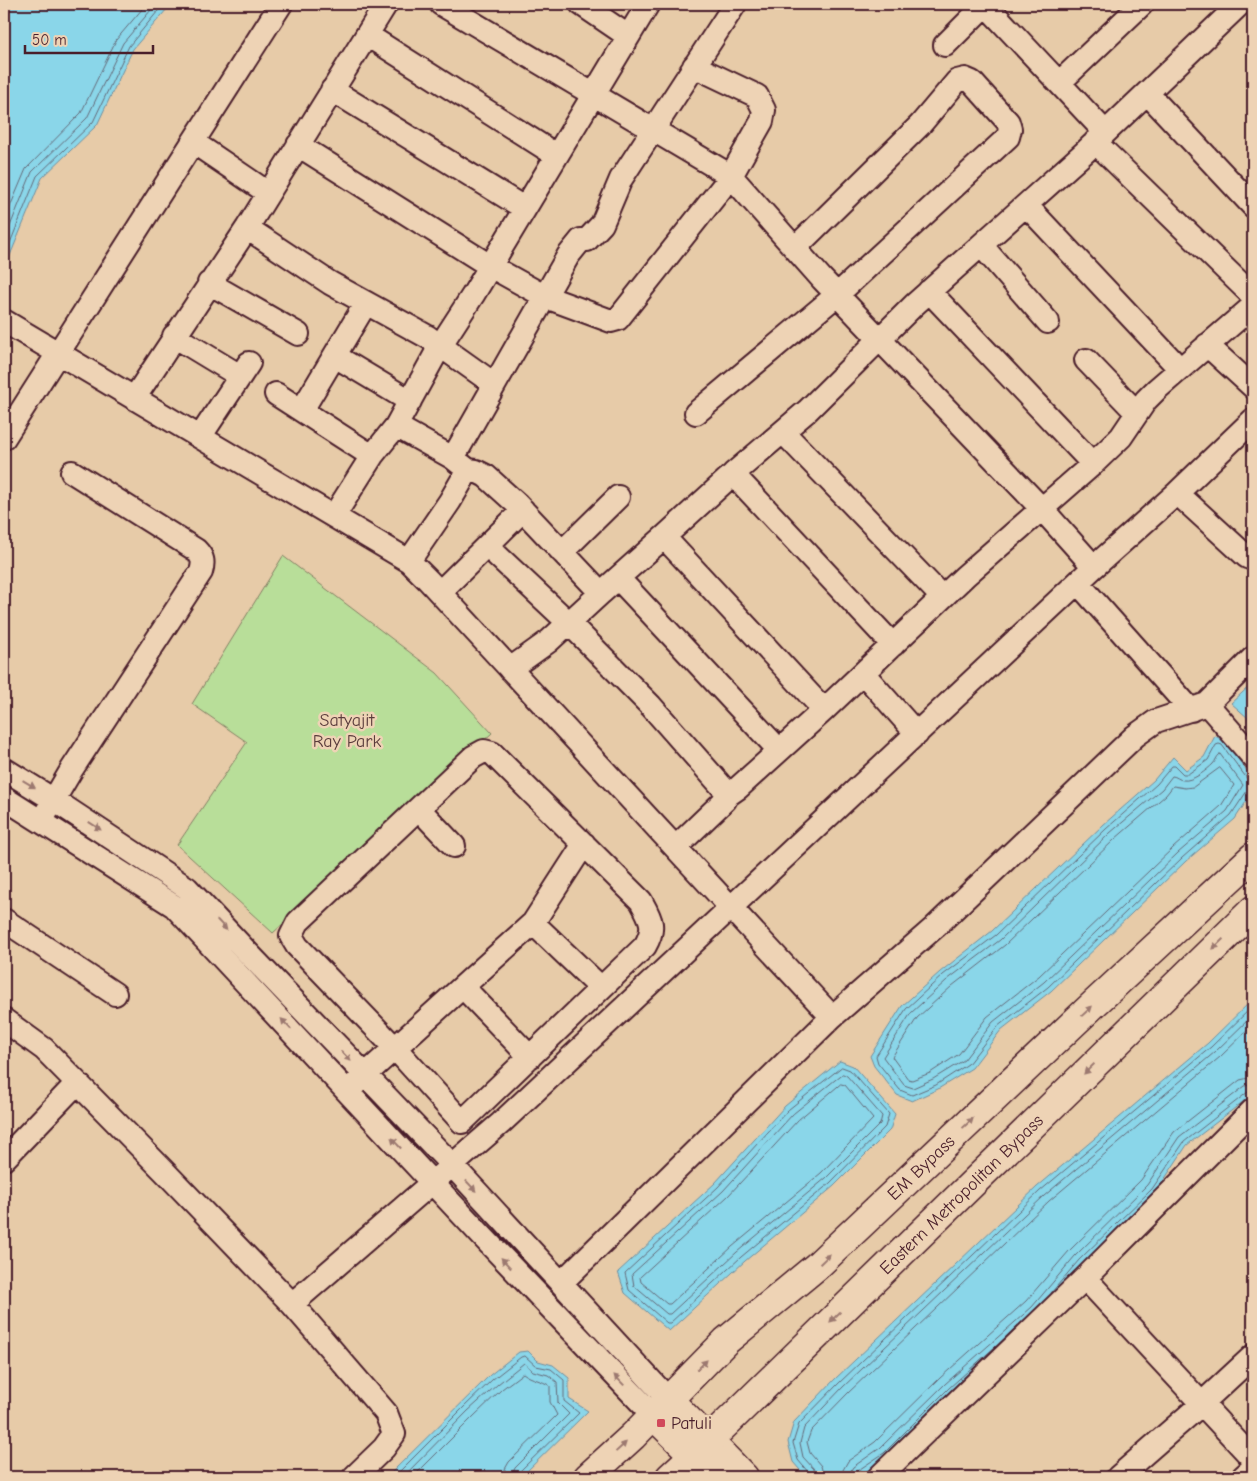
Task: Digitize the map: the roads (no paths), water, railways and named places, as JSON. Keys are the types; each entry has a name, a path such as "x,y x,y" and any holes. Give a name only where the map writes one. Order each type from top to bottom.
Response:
{"main road":[{"name":"EM Bypass","path":"588,1477 633,1436 726,1341 817,1266 1102,996 1253,857"},
{"name":"Eastern Metropolitan Bypass","path":"670,1477 1253,910"},
{"path":"660,1407 701,1448 744,1477"},
{"path":"701,1448 716,1477"}],"street":[{"path":"4,438 281,4"},
{"path":"135,397 246,228 386,4"},
{"path":"441,4 652,131 731,176 880,340 1042,509 1094,567"},
{"path":"581,4 628,36"},
{"path":"334,516 372,456 396,426 440,346 648,4"},
{"path":"409,561 450,501 460,464 494,384 568,256 581,240 587,240 602,224 621,179 735,4"},
{"path":"946,45 986,4 1059,83 1100,137 1253,296"},
{"path":"1059,83 1142,4"},
{"path":"510,669 569,623 733,474 783,432 929,292 1147,94 1240,4"},
{"path":"1249,4 1253,10"},
{"path":"367,35 556,155"},
{"path":"298,145 490,266 546,297 611,322 618,319 731,176 762,121 764,110 757,96 694,66"},
{"path":"696,413 838,294 1008,137 1010,129 1008,122 972,82 965,79 956,81 920,125 795,248"},
{"path":"332,90 524,208"},
{"path":"1147,94 1253,206"},
{"path":"193,142 268,193"},
{"path":"1026,205 1180,369"},
{"path":"246,228 330,283 428,337 494,384"},
{"path":"981,246 1048,322"},
{"path":"209,283 298,334"},
{"path":"929,292 1093,464"},
{"path":"302,410 366,303"},
{"path":"676,847 728,795 824,710 942,597 1093,464 1121,437 1137,413 1157,389 1253,306"},
{"path":"4,321 409,561 440,592 832,1017"},
{"path":"174,336 245,370 200,437"},
{"path":"1207,345 1253,387"},
{"path":"335,356 410,401"},
{"path":"1086,360 1137,413"},
{"path":"276,394 372,456"},
{"path":"292,1304 501,1124 1253,420"},
{"path":"396,426 460,464 486,476 523,510 601,593"},
{"path":"783,432 942,597"},
{"path":"40,822 201,572 203,566 201,555 196,550 72,472"},
{"path":"733,474 893,645"},
{"path":"1177,493 1248,557 1253,558"},
{"path":"562,552 618,497"},
{"path":"440,592 523,510"},
{"path":"664,537 824,710"},
{"path":"487,546 569,623 651,706 724,788 728,795"},
{"path":"618,578 779,750"},
{"path":"1078,583 1199,707 1253,756"},
{"path":"527,1284 554,1275 832,1017 935,927 1135,736 1156,721 1199,707 1253,658"},
{"path":"863,673 918,734"},
{"path":"484,751 492,753 641,902 650,918 652,934 645,946 462,1122 394,1047 297,946 291,936 298,922 419,809 473,757 484,751"},
{"path":"4,769 187,888 241,961 348,1091 527,1284 660,1407"},
{"path":"4,798 174,906 241,961 364,1074 554,1275 660,1407"},
{"path":"419,809 454,846"},
{"path":"348,1091 364,1074 533,923 584,844"},
{"path":"4,920 115,994"},
{"path":"533,923 601,988"},
{"path":"463,987 530,1057"},
{"path":"7,1029 44,1049 292,1304 386,1413 394,1434 384,1448 354,1477"},
{"path":"4,1158 77,1083"},
{"path":"879,1477 1085,1278 1253,1110"},
{"path":"1085,1278 1253,1459"},
{"path":"1118,1477 1253,1356"},
{"path":"1243,1477 1253,1468"}],"water":[{"path":"4,4 160,4 167,9 133,49 97,125 42,178 4,270"},
{"path":"1253,683 1253,742 1248,718 1231,703"},
{"path":"1215,736 1225,741 1253,779 1253,791 1235,819 1186,861 1051,991 1001,1030 972,1068 938,1089 912,1101 897,1095 874,1066 870,1056 902,1006 940,972 992,931 1103,825 1154,780 1173,757 1186,770 1204,757"},
{"path":"1253,999 1253,1094 1187,1145 1156,1192 1083,1264 1040,1315 887,1457 858,1477 806,1477 793,1462 788,1442 794,1422 835,1379 1037,1187 1208,1043"},
{"path":"840,1061 853,1066 895,1114 890,1130 834,1186 745,1261 669,1331 625,1293 618,1272 715,1183 785,1106"},
{"path":"528,1351 538,1361 553,1365 569,1378 569,1399 588,1411 521,1477 387,1477 490,1375 519,1352"}],"place":[{"name":"Patuli","path":"661,1423"}],"park label":[{"name":"Satyajit Ray Park","path":"347,730"}]}
